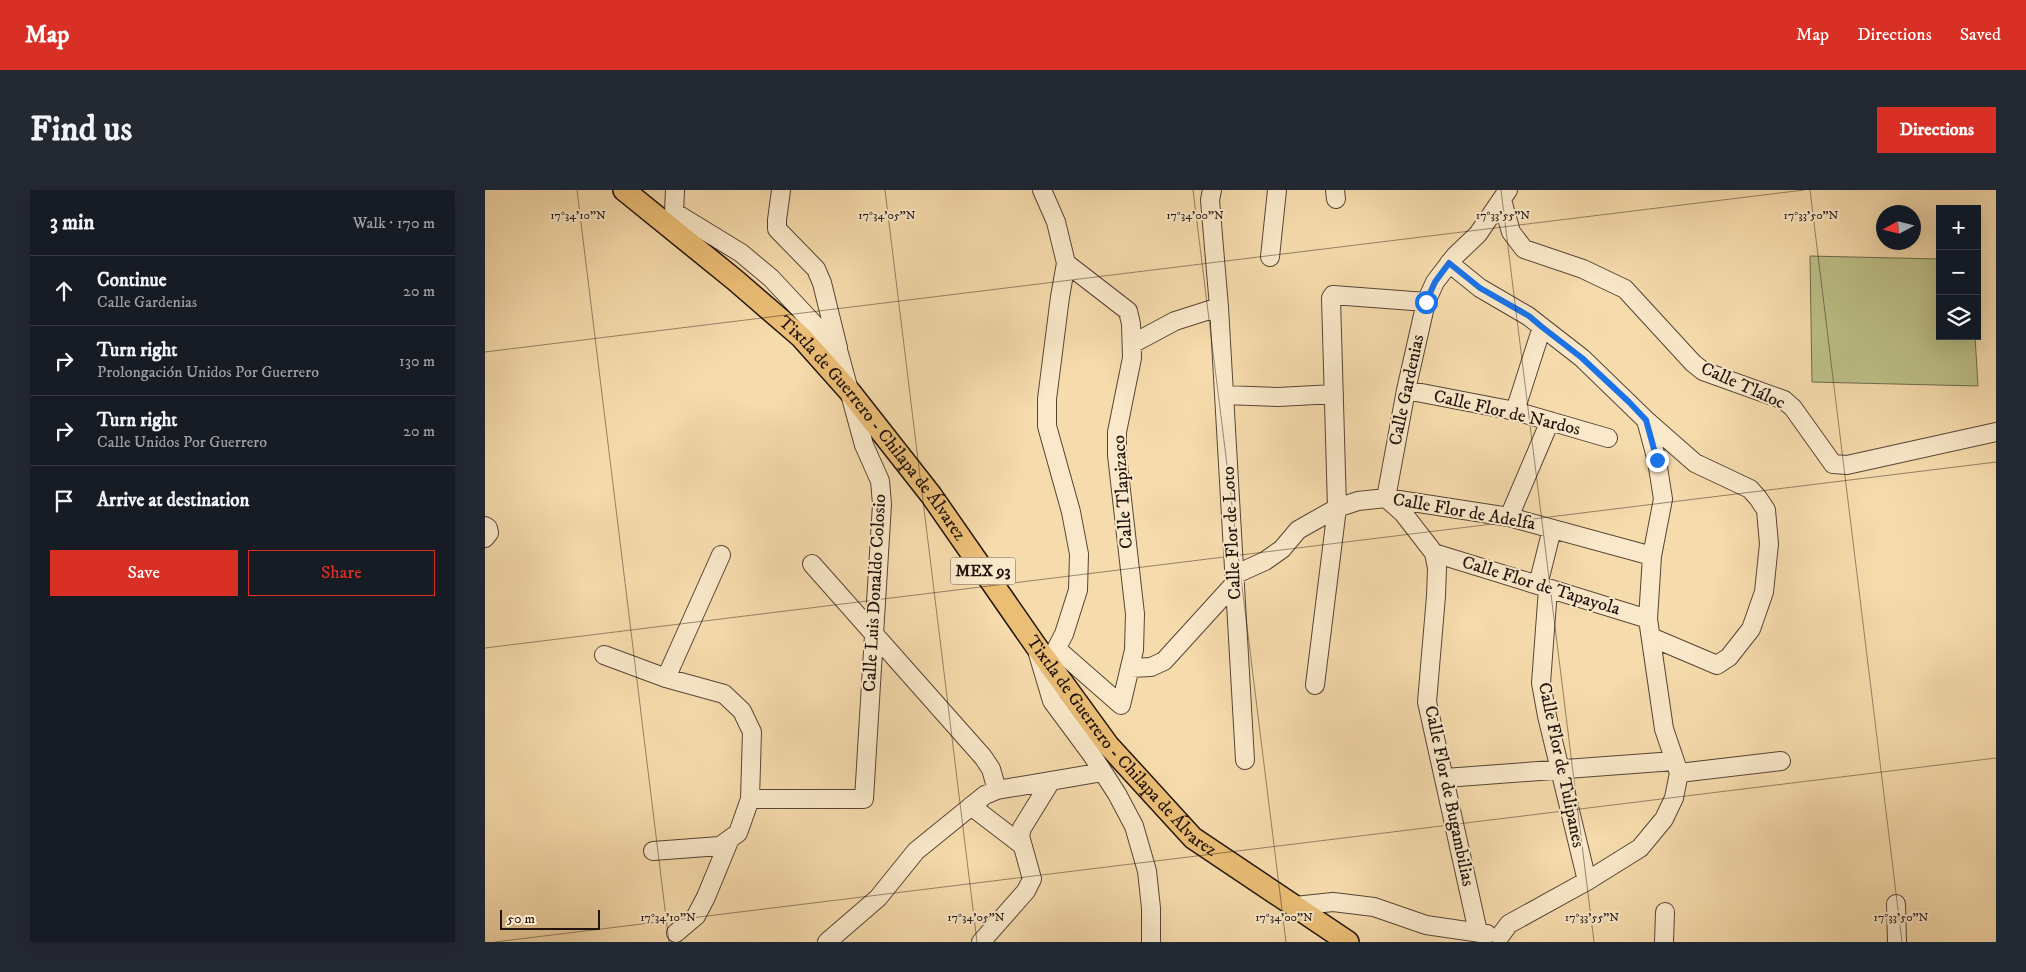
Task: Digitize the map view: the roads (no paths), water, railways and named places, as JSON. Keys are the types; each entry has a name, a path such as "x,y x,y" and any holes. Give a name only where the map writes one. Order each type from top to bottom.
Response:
{"main road":[{"name":"Tixtla de Guerrero - Chilapa de Álvarez","path":"624,190 735,280 801,337 851,392 931,495 1035,646 1053,656 1100,750 1193,838 1348,942"}],"street":[{"path":"675,190 674,212 741,253 771,278 838,350"},
{"name":"Calle Luis Donaldo Colosio","path":"750,799 865,799 881,504 880,480 864,445 822,283 816,268 777,229 781,190"},
{"path":"1042,190 1056,222 1066,263 1047,399 1047,426 1071,512 1079,554 1078,590 1064,634 1053,656"},
{"name":"Calle Flor de Loto","path":"1212,190 1210,200 1219,307 1245,760"},
{"path":"1271,257 1277,190"},
{"name":"Calle Gardenias","path":"1386,498 1406,390 1426,302 1435,282 1449,263 1478,234 1505,195"},
{"name":"Calle Tláloc","path":"1505,195 1511,232 1523,249 1583,269 1625,289 1693,363 1703,371 1784,400 1793,408 1833,464 1847,465 1996,432"},
{"name":"Calle Tlapizaco","path":"1053,656 1121,705 1134,650 1135,614 1117,455 1117,432 1132,358 1131,324 1128,311 1066,263"},
{"path":"1449,263 1480,288 1529,316 1582,358 1646,420 1695,463 1750,489 1759,498 1766,510 1769,544 1764,592 1751,629 1729,657 1717,665 1651,637"},
{"path":"1315,685 1337,508 1331,298 1333,295 1426,302"},
{"path":"1132,344 1175,321 1219,307"},
{"path":"1515,411 1542,327"},
{"name":"Calle Flor de Nardos","path":"1406,390 1515,411 1608,438"},
{"path":"1224,395 1278,397 1334,394"},
{"path":"1295,906 1333,902 1374,907 1426,925 1478,932 1501,939 1509,924 1587,881 1639,848 1663,820 1674,798 1677,767 1664,728 1649,619 1652,556 1663,498 1657,460 1646,420"},
{"path":"1509,517 1550,421"},
{"path":"1386,498 1403,513 1434,553"},
{"name":"Calle Flor de Adelfa","path":"1131,668 1151,667 1164,660 1234,579 1282,549 1298,530 1337,508 1358,501 1386,498 1509,517 1652,556"},
{"path":"485,526 488,528 489,533 485,538"},
{"name":"Calle Flor de Tulipanes","path":"1552,528 1543,587 1541,683 1547,716 1587,881"},
{"name":"Calle Flor de Tapayola","path":"1434,553 1649,619"},
{"name":"Calle Flor de Bugambilias","path":"1434,553 1437,568 1436,596 1427,702 1478,932"},
{"path":"666,678 721,555"},
{"path":"812,564 983,757 991,769 997,790"},
{"path":"1035,646 1052,701 1100,750 1103,772 1117,794 1133,826 1147,872 1151,908 1151,942"},
{"path":"604,655 666,678 724,694 742,711 752,732 750,799 737,833 720,846 653,851"},
{"path":"1445,778 1561,769 1677,767 1781,761"},
{"path":"827,942 878,898 916,851 985,795 997,790 1103,772"},
{"path":"981,942 1026,891 1032,878 1020,836 1022,828 1051,781"},
{"path":"971,806 1022,846"},
{"path":"676,933 696,916 706,898 729,841"},
{"path":"1896,904 1897,942"},
{"path":"1664,942 1665,912"}]}
